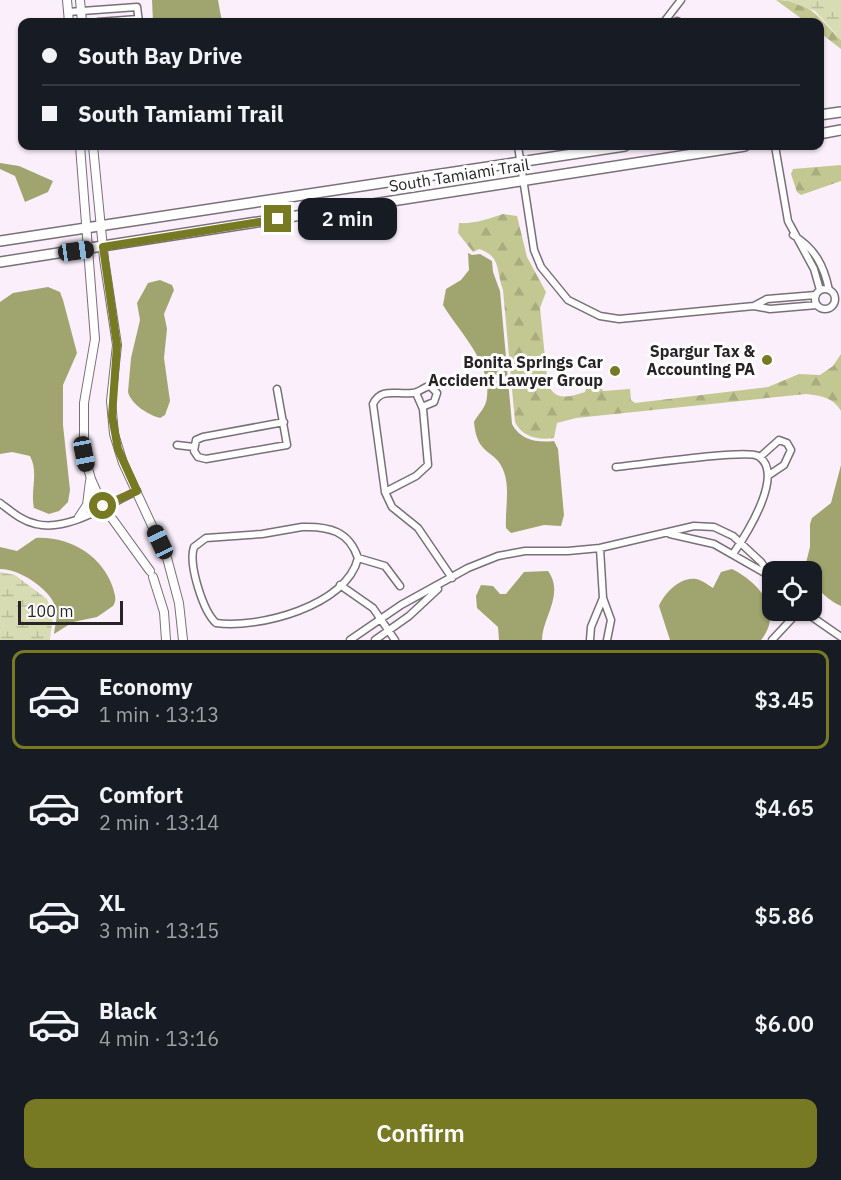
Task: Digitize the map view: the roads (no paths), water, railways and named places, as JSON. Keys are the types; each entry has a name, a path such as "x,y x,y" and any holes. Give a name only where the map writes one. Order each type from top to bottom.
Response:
{"main road":[{"path":"824,114 841,112"},
{"path":"824,133 841,130"},
{"name":"South Tamiami Trail","path":"0,241 599,150"},
{"name":"South Tamiami Trail","path":"0,262 719,150"}],"street":[{"path":"67,0 69,18"},
{"path":"80,0 82,18"},
{"path":"667,18 681,0"},
{"path":"68,12 137,7 138,18"},
{"path":"79,517 87,505 90,479 82,429 94,339 80,150"},
{"path":"93,150 100,226 117,345 112,416 118,449 167,558 179,603 183,640"},
{"path":"519,150 534,250 541,267 568,300 582,308 619,319 754,306 770,309 817,305 826,308 833,303 834,294 829,290 819,260 803,241 793,235"},
{"path":"776,150 788,221 793,235 814,269 818,293 817,305"},
{"path":"754,306 767,299 829,290"},
{"path":"422,407 434,402 436,393 430,386 416,393 384,393 376,397 373,404 385,492 392,507 418,528 452,578"},
{"path":"277,389 284,422 287,445 206,459 196,454 194,447 196,440 203,437 284,422"},
{"path":"385,492 416,476 428,465 430,457 422,407 416,393"},
{"path":"760,457 779,440 787,443 791,450 789,458 769,475"},
{"path":"177,446 194,447"},
{"path":"616,467 753,454 760,457 769,475 768,485 733,554"},
{"path":"90,479 103,506 152,574 164,612 166,640"},
{"path":"0,503 15,515 37,524 55,525 79,517 137,491"},
{"path":"310,526 333,531 353,543 358,558 357,566 340,585 313,604 290,615 240,623 216,623 206,610 191,554 194,547 206,538 238,537 310,526"},
{"path":"350,640 380,619 475,564 516,552 600,548 704,526 724,530 741,542 762,563"},
{"path":"666,534 692,537 733,554 762,572"},
{"path":"600,548 603,598 611,620 607,640"},
{"path":"358,558 385,566 400,586"},
{"path":"375,640 410,616 443,584"},
{"path":"340,585 368,603 395,640"},
{"path":"590,640 591,627 603,598"},
{"path":"772,640 790,621"},
{"path":"817,621 841,637"}],"place":[{"name":"Spargur Tax & Accounting PA","path":"767,360"},
{"name":"Bonita Springs Car Accident Lawyer Group","path":"615,371"}]}
